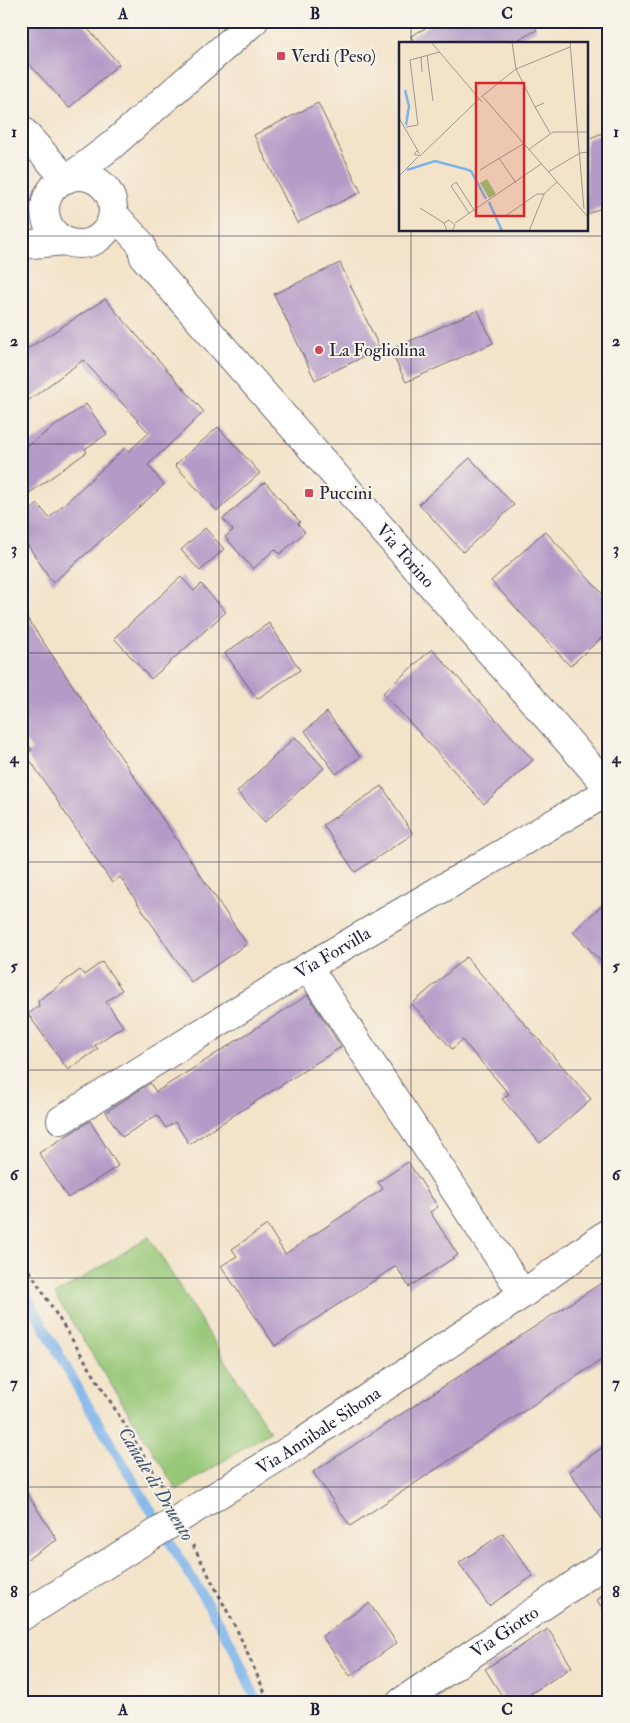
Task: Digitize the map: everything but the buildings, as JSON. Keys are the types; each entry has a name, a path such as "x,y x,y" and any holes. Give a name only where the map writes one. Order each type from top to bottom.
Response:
{"street":[{"path":"21,233 46,202 51,191 111,146 254,21"},
{"path":"21,129 68,179"},
{"path":"101,184 111,146"},
{"path":"21,245 97,240 111,224 112,202 101,184 81,177 68,179"},
{"path":"46,202 46,214 49,225 55,234 76,242 144,258"},
{"name":"Via Torino","path":"113,213 141,244 144,258 609,789"},
{"name":"Via Forvilla","path":"60,1120 308,967 609,789"},
{"path":"308,967 523,1294"},
{"name":"Via Annibale Sibona","path":"21,1617 301,1443 523,1294 609,1232"},
{"name":"Via Giotto","path":"401,1702 609,1561"}],"path":[{"path":"21,1257 165,1489 177,1520 238,1632 269,1702"}],"green space":[{"path":"149,1237 270,1432 177,1490 55,1295"}],"waterway":[{"name":"Canale di Druento","path":"21,1286 84,1399 232,1645 257,1702"}],"place":[{"name":"Verdi (Peso)","path":"281,56"},
{"name":"La Fogliolina","path":"319,350"},
{"name":"Puccini","path":"309,493"}]}
